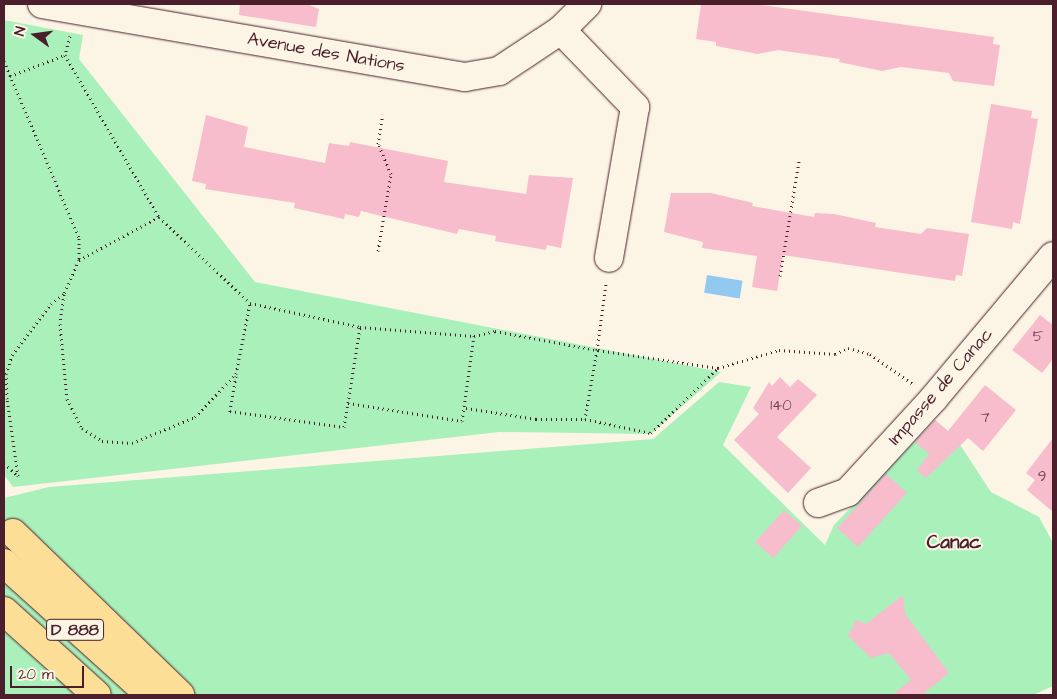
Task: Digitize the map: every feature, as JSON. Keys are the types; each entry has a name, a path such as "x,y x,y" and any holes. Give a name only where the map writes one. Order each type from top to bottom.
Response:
{"highway":[{"path":"9,527 180,695"},
{"name":"D 888","path":"4,563 150,695"},
{"name":"D 888","path":"4,611 98,695"}],"street":[{"name":"Avenue des Nations","path":"42,4 465,77 499,71 561,30 587,4"},
{"path":"561,30 635,107 609,258"},
{"name":"Impasse de Canac","path":"818,503 848,492 934,398 1053,256"}],"path":[{"path":"76,9 65,55 159,218 250,303 360,327 474,336 495,331 597,350 718,368 779,350 835,354 848,348 870,354 934,398"},
{"path":"10,76 65,55"},
{"path":"4,61 79,238 79,260 64,294 60,324 67,399 82,428 102,441 132,443 195,417 236,374"},
{"path":"378,251 391,174 378,144 382,114"},
{"path":"780,276 799,162"},
{"path":"79,260 159,218"},
{"path":"584,419 597,350 609,258"},
{"path":"4,463 18,476 7,390 12,355 51,304 64,294"},
{"path":"250,303 230,411 344,427 360,327"},
{"path":"348,403 462,421 466,408 474,336"},
{"path":"466,408 536,418 584,419 651,433 718,368"}],"green space":[{"path":"4,20 83,35 79,59 255,282 721,372 651,434 499,432 13,487 4,475"},
{"path":"719,382 751,387 723,445 825,545 834,525 935,420 955,437 991,492 1039,517 1053,543 1053,686 1033,695 4,695 4,498 49,487 653,439"}],"water":[{"path":"707,275 743,281 740,298 704,293"}],"building":[{"path":"240,4 307,4 319,9 316,27 239,15"},
{"path":"701,4 755,4 994,37 993,44 1000,45 994,86 953,81 949,73 901,67 882,71 839,62 840,59 778,50 758,54 716,46 716,42 696,39"},
{"path":"991,104 1032,111 1031,118 1038,119 1020,224 1013,222 1012,229 971,222"},
{"path":"206,115 248,127 244,147 325,163 329,143 349,146 350,142 448,161 444,182 526,194 529,175 573,178 561,248 547,245 546,250 495,241 496,236 459,229 457,234 361,211 359,217 345,214 344,219 294,208 295,203 205,189 206,184 192,181"},
{"path":"671,193 711,193 753,203 752,206 814,217 815,213 834,214 876,223 875,227 921,234 927,228 969,234 962,276 956,275 955,281 783,255 777,291 752,287 757,256 702,248 703,242 664,232"},
{"path":"1040,315 1053,325 1053,359 1042,373 1012,350"},
{"path":"780,377 790,387 798,379 817,395 777,437 811,468 788,493 734,440 759,414 753,408 769,382 772,386"},
{"path":"985,385 1016,410 983,451 968,438 926,478 917,470 929,454 915,442 935,420 948,431"},
{"path":"1053,438 1053,512 1027,490 1035,480 1026,473"},
{"path":"886,474 907,493 858,547 837,528"},
{"path":"784,510 802,526 773,558 755,542"},
{"path":"903,595 905,614 949,673 922,695 892,695 911,680 889,653 871,658 848,636 856,620 866,624"}],"district":[{"name":"Canac","path":"954,543"}]}
